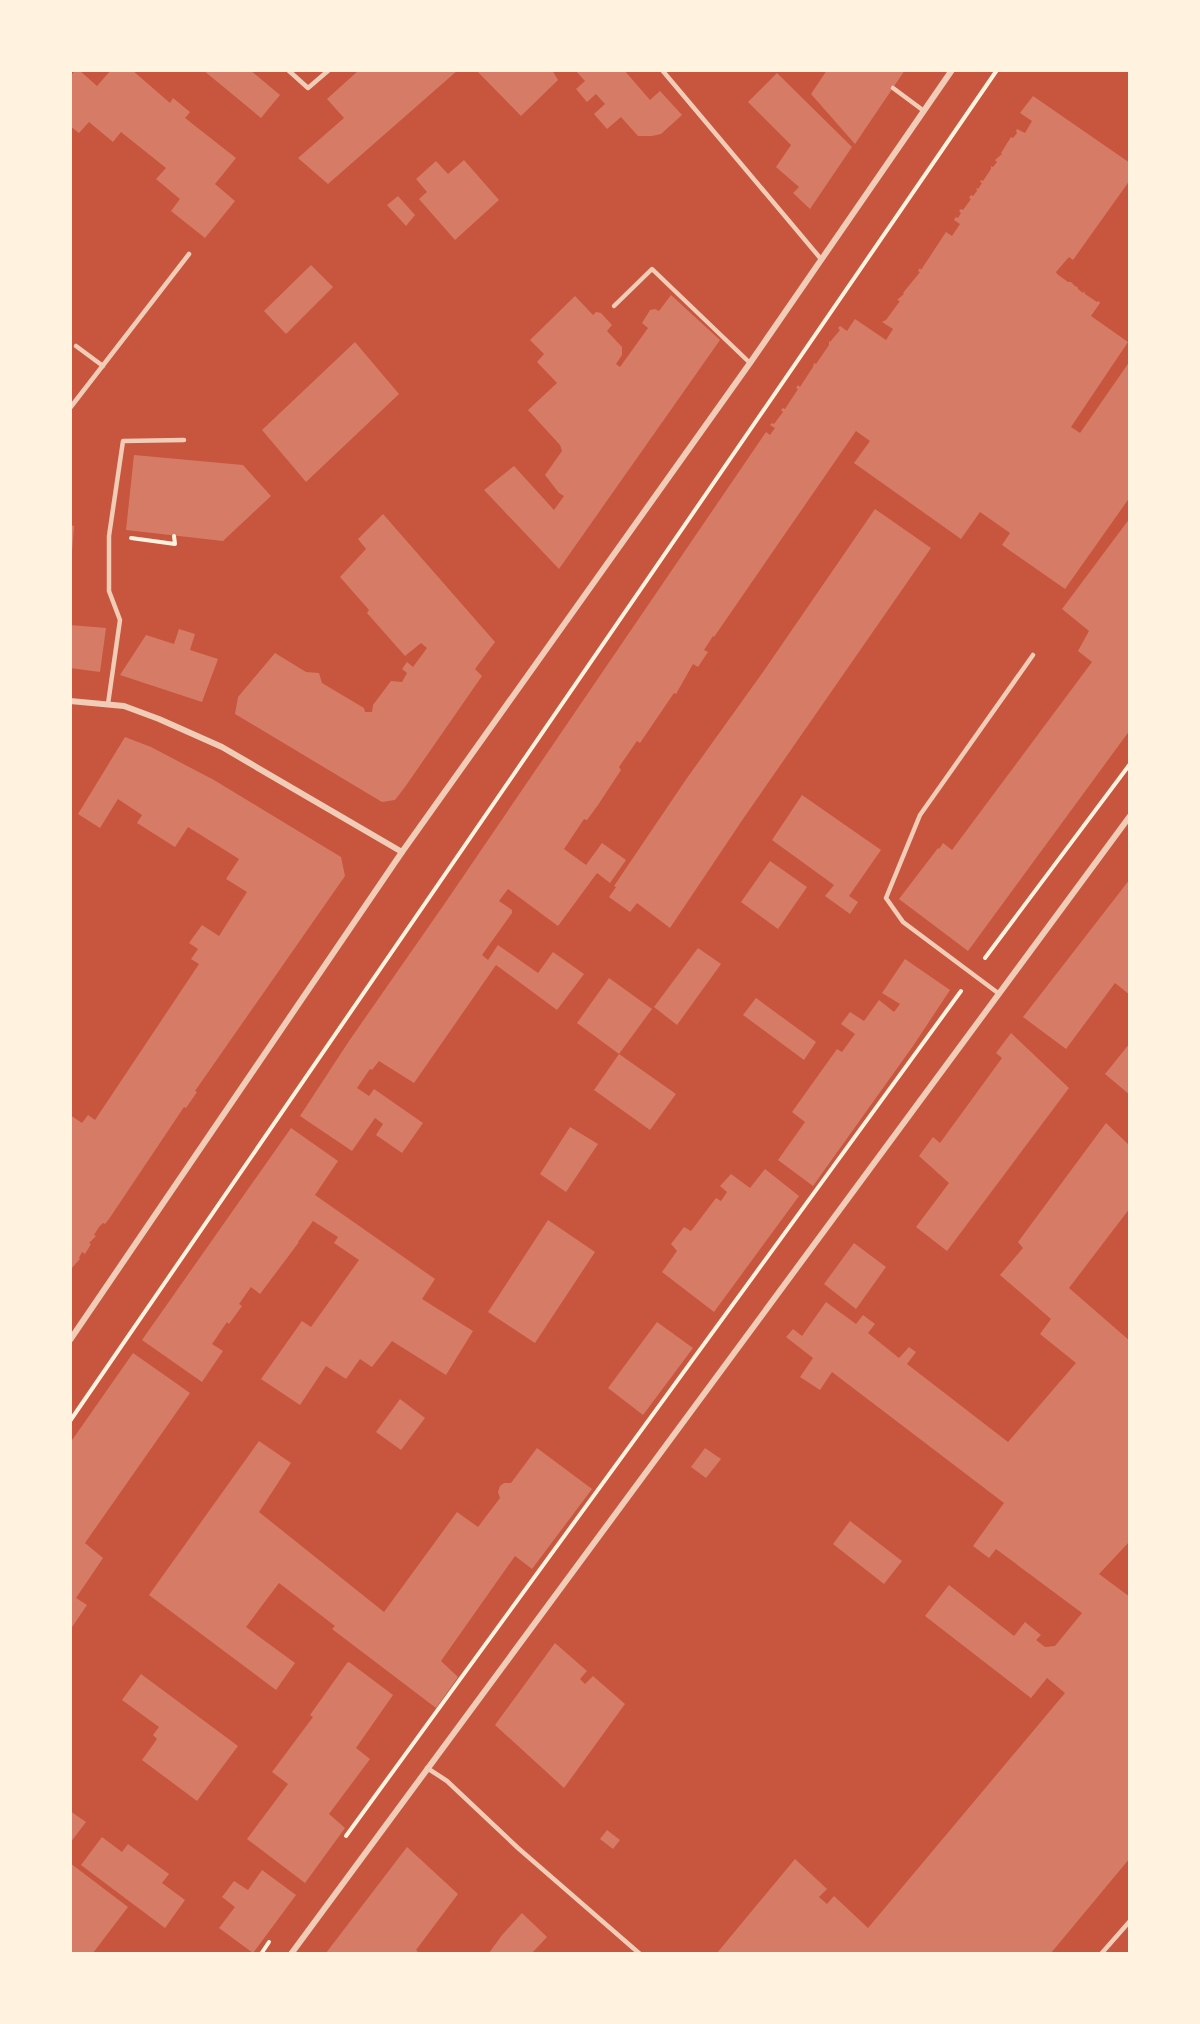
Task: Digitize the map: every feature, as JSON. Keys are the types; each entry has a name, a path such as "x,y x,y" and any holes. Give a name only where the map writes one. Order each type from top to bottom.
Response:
{"street":[{"path":"70,1340 402,852 750,363 952,70"},
{"path":"70,701 124,706 222,747 402,852"},
{"path":"295,1952 427,1768 1130,816"}],"lane":[{"path":"288,70 308,88 329,70"},
{"path":"662,70 822,259"},
{"path":"893,88 924,111"},
{"path":"70,408 189,254"},
{"path":"614,306 652,269 750,363"},
{"path":"76,346 103,366"},
{"path":"108,704 120,621 109,591 110,536 123,441 184,440"},
{"path":"998,993 903,922 886,898 920,814 1034,655"},
{"path":"427,1768 447,1781 518,1848 640,1953"},
{"path":"1101,1953 1130,1921"}],"path":[{"path":"70,1421 997,70"},
{"path":"110,536 175,544 174,536"},
{"path":"346,1837 973,974 1130,764"},
{"path":"261,1953 275,1934"}],"building":[{"path":"79,70 97,86 111,70 132,70 170,103 173,98 190,112 185,118 236,158 215,184 235,201 205,238 171,211 180,199 156,179 166,168 121,132 113,142 89,122 79,133 70,126 70,76"},
{"path":"203,70 250,70 280,95 261,118"},
{"path":"359,70 458,70 328,184 298,158 344,118 327,99"},
{"path":"476,70 552,70 558,80 521,116"},
{"path":"575,70 624,70 650,100 660,91 682,115 661,134 652,136 638,136 621,117 607,129 594,114 605,104 596,94 587,102 576,89 585,81"},
{"path":"827,70 905,70 855,144 811,94"},
{"path":"777,73 852,147 810,209 793,193 799,187 776,167 791,145 748,102"},
{"path":"1033,96 1130,163 1130,180 1073,260 1069,257 1056,272 1077,286 1083,293 1084,291 1097,302 1099,301 1100,303 1091,316 1128,342 1071,427 1080,433 1130,361 1130,497 1065,589 1002,545 1010,533 980,512 961,539 854,463 870,441 856,431 713,636 704,650 708,652 698,667 693,664 676,694 674,693 640,743 637,741 619,767 621,770 598,805 587,820 584,819 564,849 586,865 602,843 626,860 610,883 597,873 558,926 508,889 499,901 512,910 512,913 482,955 488,960 498,945 538,973 553,952 584,974 557,1010 496,965 414,1083 379,1061 372,1070 370,1069 357,1088 369,1096 374,1089 423,1123 402,1153 376,1135 383,1124 375,1118 352,1151 300,1116 766,432 770,435 775,428 770,425 774,424 783,412 781,410 785,409 798,389 796,388 798,385 800,387 814,363 816,364 829,345 829,341 840,330 838,328 840,326 847,331 855,319 886,340 893,329 882,322 900,301 897,300 920,272 918,271 920,268 921,270 946,232 952,236 960,224 954,220 961,213 959,211 963,210 971,199 969,198 971,195 973,196 977,191 976,188 978,189 982,183 981,180 983,181 991,166 993,167 997,162 995,160 1002,154 1011,137 1013,138 1017,133 1017,129 1025,133 1032,121 1020,113"},
{"path":"464,160 499,200 455,240 419,199 427,192 416,179 436,161 448,174"},
{"path":"398,196 415,215 406,226 387,205"},
{"path":"311,265 333,287 286,334 264,311"},
{"path":"671,295 720,340 559,569 484,490 514,466 554,510 564,496 545,475 562,451 560,445 528,410 557,383 537,362 544,354 530,340 575,296 593,315 596,312 601,313 612,325 607,331 622,347 622,355 616,364 620,367 648,328 642,323 650,310 659,311"},
{"path":"355,342 399,394 306,482 262,430"},
{"path":"134,455 243,465 271,496 223,541 126,530"},
{"path":"875,509 931,548 670,928 637,903 630,912 609,897 616,887 614,886"},
{"path":"383,514 495,642 475,669 482,676 405,787 395,800 382,802 235,714 238,697 275,653 306,672 319,673 322,683 364,708 365,712 372,712 373,705 391,681 402,682 407,673 402,669 407,662 413,667 427,648 421,643 405,656 367,613 369,610 340,577 366,549 358,539"},
{"path":"1130,518 1130,730 968,951 899,899 943,843 952,850 1092,662 1078,651 1089,631 1062,609"},
{"path":"70,525 74,526 72,552 70,552"},
{"path":"70,625 106,628 100,672 70,668"},
{"path":"179,629 195,634 190,650 218,659 202,702 120,675 146,635 174,644"},
{"path":"125,737 151,747 214,780 341,857 345,876 109,1219 99,1227 85,1254 82,1252 80,1259 70,1270 70,1115 82,1123 88,1115 95,1120 199,964 191,959 198,949 189,943 202,925 219,936 247,892 226,879 239,859 188,827 175,847 137,823 142,815 118,799 100,828 78,814"},
{"path":"802,795 881,850 849,896 858,902 850,914 825,896 834,885 772,840"},
{"path":"770,861 807,887 778,929 741,902"},
{"path":"1130,879 1130,995 1115,983 1066,1049 1023,1017"},
{"path":"698,948 721,964 677,1025 654,1007"},
{"path":"905,959 950,990 813,1186 778,1160 805,1122 792,1112 837,1049 842,1052 855,1034 841,1024 850,1012 864,1021 879,1000 894,1012 900,1004 882,993"},
{"path":"609,978 652,1009 619,1054 577,1023"},
{"path":"756,998 816,1042 804,1060 743,1015"},
{"path":"1011,1033 1069,1088 947,1251 916,1227 949,1183 919,1156 933,1137 940,1143 1002,1058 996,1053"},
{"path":"1130,1043 1130,1095 1105,1074"},
{"path":"619,1054 676,1094 650,1130 594,1090"},
{"path":"1106,1123 1130,1146 1130,1208 1069,1288 1130,1341 1130,1541 1099,1574 1130,1597 1130,1858 1051,1953 717,1953 795,1859 827,1889 819,1897 827,1904 834,1896 868,1928 1065,1693 1047,1678 1031,1698 925,1616 949,1585 1014,1636 1025,1622 1041,1635 1036,1640 1045,1647 1055,1646 1082,1613 996,1549 989,1558 973,1546 1004,1503 832,1372 820,1390 800,1377 813,1358 786,1337 793,1329 802,1336 826,1302 856,1324 863,1315 875,1324 868,1333 899,1358 909,1347 916,1352 907,1364 1008,1442 1076,1363 1040,1334 1051,1319 1000,1275 1023,1248 1018,1242"},
{"path":"570,1127 598,1144 566,1192 540,1174"},
{"path":"291,1128 338,1161 315,1195 435,1279 422,1299 473,1331 446,1375 392,1341 372,1367 360,1359 346,1379 326,1366 300,1405 261,1379 302,1321 311,1327 359,1260 334,1243 338,1237 313,1221 260,1294 251,1287 239,1304 242,1306 229,1324 227,1322 212,1344 223,1351 202,1382 142,1340"},
{"path":"765,1169 799,1196 714,1312 662,1272 677,1251 671,1244 684,1227 691,1231 716,1198 721,1201 727,1192 720,1186 731,1174 750,1188"},
{"path":"548,1220 595,1252 535,1343 488,1312"},
{"path":"854,1243 886,1267 856,1309 824,1284"},
{"path":"657,1322 693,1348 643,1415 608,1388"},
{"path":"133,1353 190,1393 85,1543 103,1558 76,1598 87,1605 70,1630 70,1443"},
{"path":"400,1399 425,1418 401,1450 376,1432"},
{"path":"259,1441 291,1463 259,1512 384,1612 457,1512 478,1527 500,1498 498,1492 500,1486 504,1483 511,1483 537,1448 592,1489 532,1569 515,1556 441,1661 458,1677 436,1708 332,1629 335,1626 279,1583 246,1627 295,1663 276,1690 149,1595"},
{"path":"705,1448 721,1459 706,1478 691,1467"},
{"path":"850,1521 902,1561 884,1584 833,1544"},
{"path":"555,1643 587,1671 580,1679 585,1684 593,1676 625,1704 564,1788 495,1725"},
{"path":"349,1662 393,1695 356,1748 370,1759 329,1814 345,1828 305,1883 247,1839 288,1784 272,1772 313,1717 310,1715"},
{"path":"141,1674 238,1746 197,1801 142,1760 157,1739 153,1735 159,1727 122,1700"},
{"path":"70,1811 86,1822 70,1843"},
{"path":"607,1830 620,1840 613,1849 600,1839"},
{"path":"102,1837 122,1852 128,1844 169,1874 162,1883 185,1900 165,1928 81,1865"},
{"path":"407,1847 458,1894 416,1950 419,1953 326,1953"},
{"path":"70,1863 128,1907 93,1953 70,1953"},
{"path":"262,1870 296,1895 253,1953 219,1928 235,1907 222,1897 234,1881 248,1890"},
{"path":"522,1913 547,1937 532,1953 489,1953 502,1935"}]}
